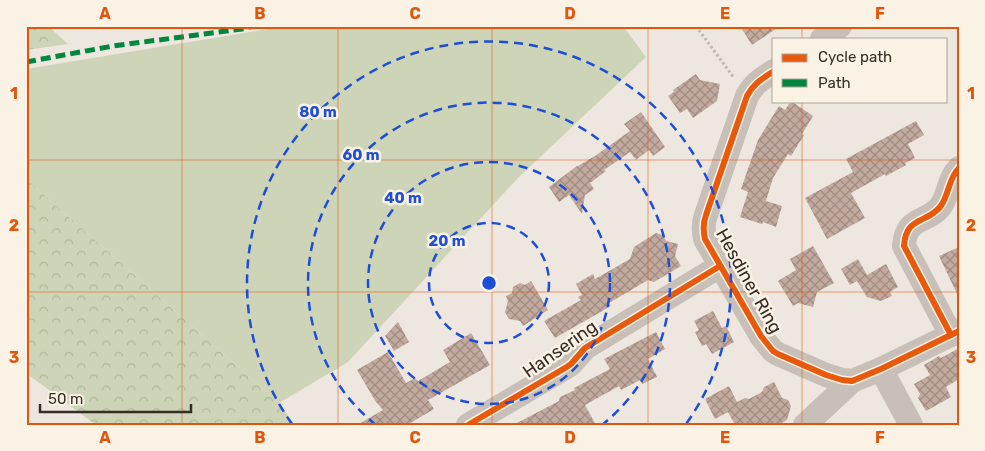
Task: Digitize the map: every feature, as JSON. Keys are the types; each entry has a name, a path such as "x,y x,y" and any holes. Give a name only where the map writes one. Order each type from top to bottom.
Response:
{"street":[{"path":"823,38 840,26"},
{"name":"Hesdiner Ring","path":"772,72 755,84 747,96 704,222 705,238 761,336 773,351 826,375 852,381"},
{"path":"805,425 852,381 955,333 904,246 906,233 911,226 920,219 930,215 940,206 953,174 959,168"},
{"name":"Hansering","path":"468,425 565,368 585,348 720,266"},
{"path":"881,369 911,425"}],"path":[{"path":"696,26 747,96"}],"green space":[{"path":"26,26 48,26 68,44 26,50"},
{"path":"286,26 623,26 646,57 517,179 348,362 279,403 26,179 26,69"},
{"path":"26,179 279,403 295,425 96,425 26,373"}],"building":[{"path":"740,26 780,26 752,45"},
{"path":"696,74 700,80 720,84 717,101 693,118 687,109 680,113 668,96 674,92 673,90"},
{"path":"790,102 792,102 813,116 791,156 788,154 773,178 766,201 782,206 776,227 740,217 748,192 741,189 758,140 779,106 785,110"},
{"path":"641,112 665,147 653,156 649,150 636,160 630,152 604,170 606,171 590,183 594,189 585,195 582,214 569,195 559,202 549,187 630,131 624,124"},
{"path":"916,121 924,135 908,144 915,158 886,176 885,174 851,193 865,218 827,239 805,198 853,172 846,159"},
{"path":"656,233 663,235 666,241 678,244 675,256 681,266 654,282 648,280 609,303 611,306 555,338 544,321 581,300 578,297 582,295 576,284 593,274 595,279 630,259 634,247"},
{"path":"813,246 834,283 817,292 813,307 798,303 793,306 778,281 796,270 790,259"},
{"path":"959,247 959,298 939,256"},
{"path":"858,259 867,275 886,264 898,287 890,292 892,296 881,301 867,297 857,281 850,285 841,269"},
{"path":"531,281 548,310 523,326 520,321 509,319 505,312 508,301 506,296 512,293 513,287 520,283 525,285"},
{"path":"713,311 722,328 726,326 734,342 712,354 706,344 702,346 695,332 699,330 694,321"},
{"path":"398,322 409,342 394,351 385,336"},
{"path":"656,332 665,349 648,359 657,377 642,384 640,380 621,390 619,386 585,405 596,425 513,425 559,401 560,397 575,390 574,388 610,369 604,359"},
{"path":"471,333 490,365 428,400 434,409 407,425 357,425 383,410 376,402 357,370 388,352 406,383 415,378 418,381 450,362 443,350"},
{"path":"959,348 959,379 946,387 951,397 926,411 918,398 920,394 914,384 930,375 924,365 939,356 941,358"},
{"path":"774,382 782,398 788,400 791,406 787,420 778,425 735,425 728,412 715,419 705,399 729,386 737,402 745,398 749,399 762,392 764,387"}],"marked path":[{"path":"26,62 113,46 254,26"}],"cycle path":[{"path":"772,72 755,84 747,96 705,218 704,227 705,239 761,336 773,351 778,354 826,375 852,381 959,331"},
{"path":"951,335 904,246 908,230 917,222 935,212 943,203 955,172 959,168"},
{"path":"468,425 565,368 585,348 720,266"}]}
